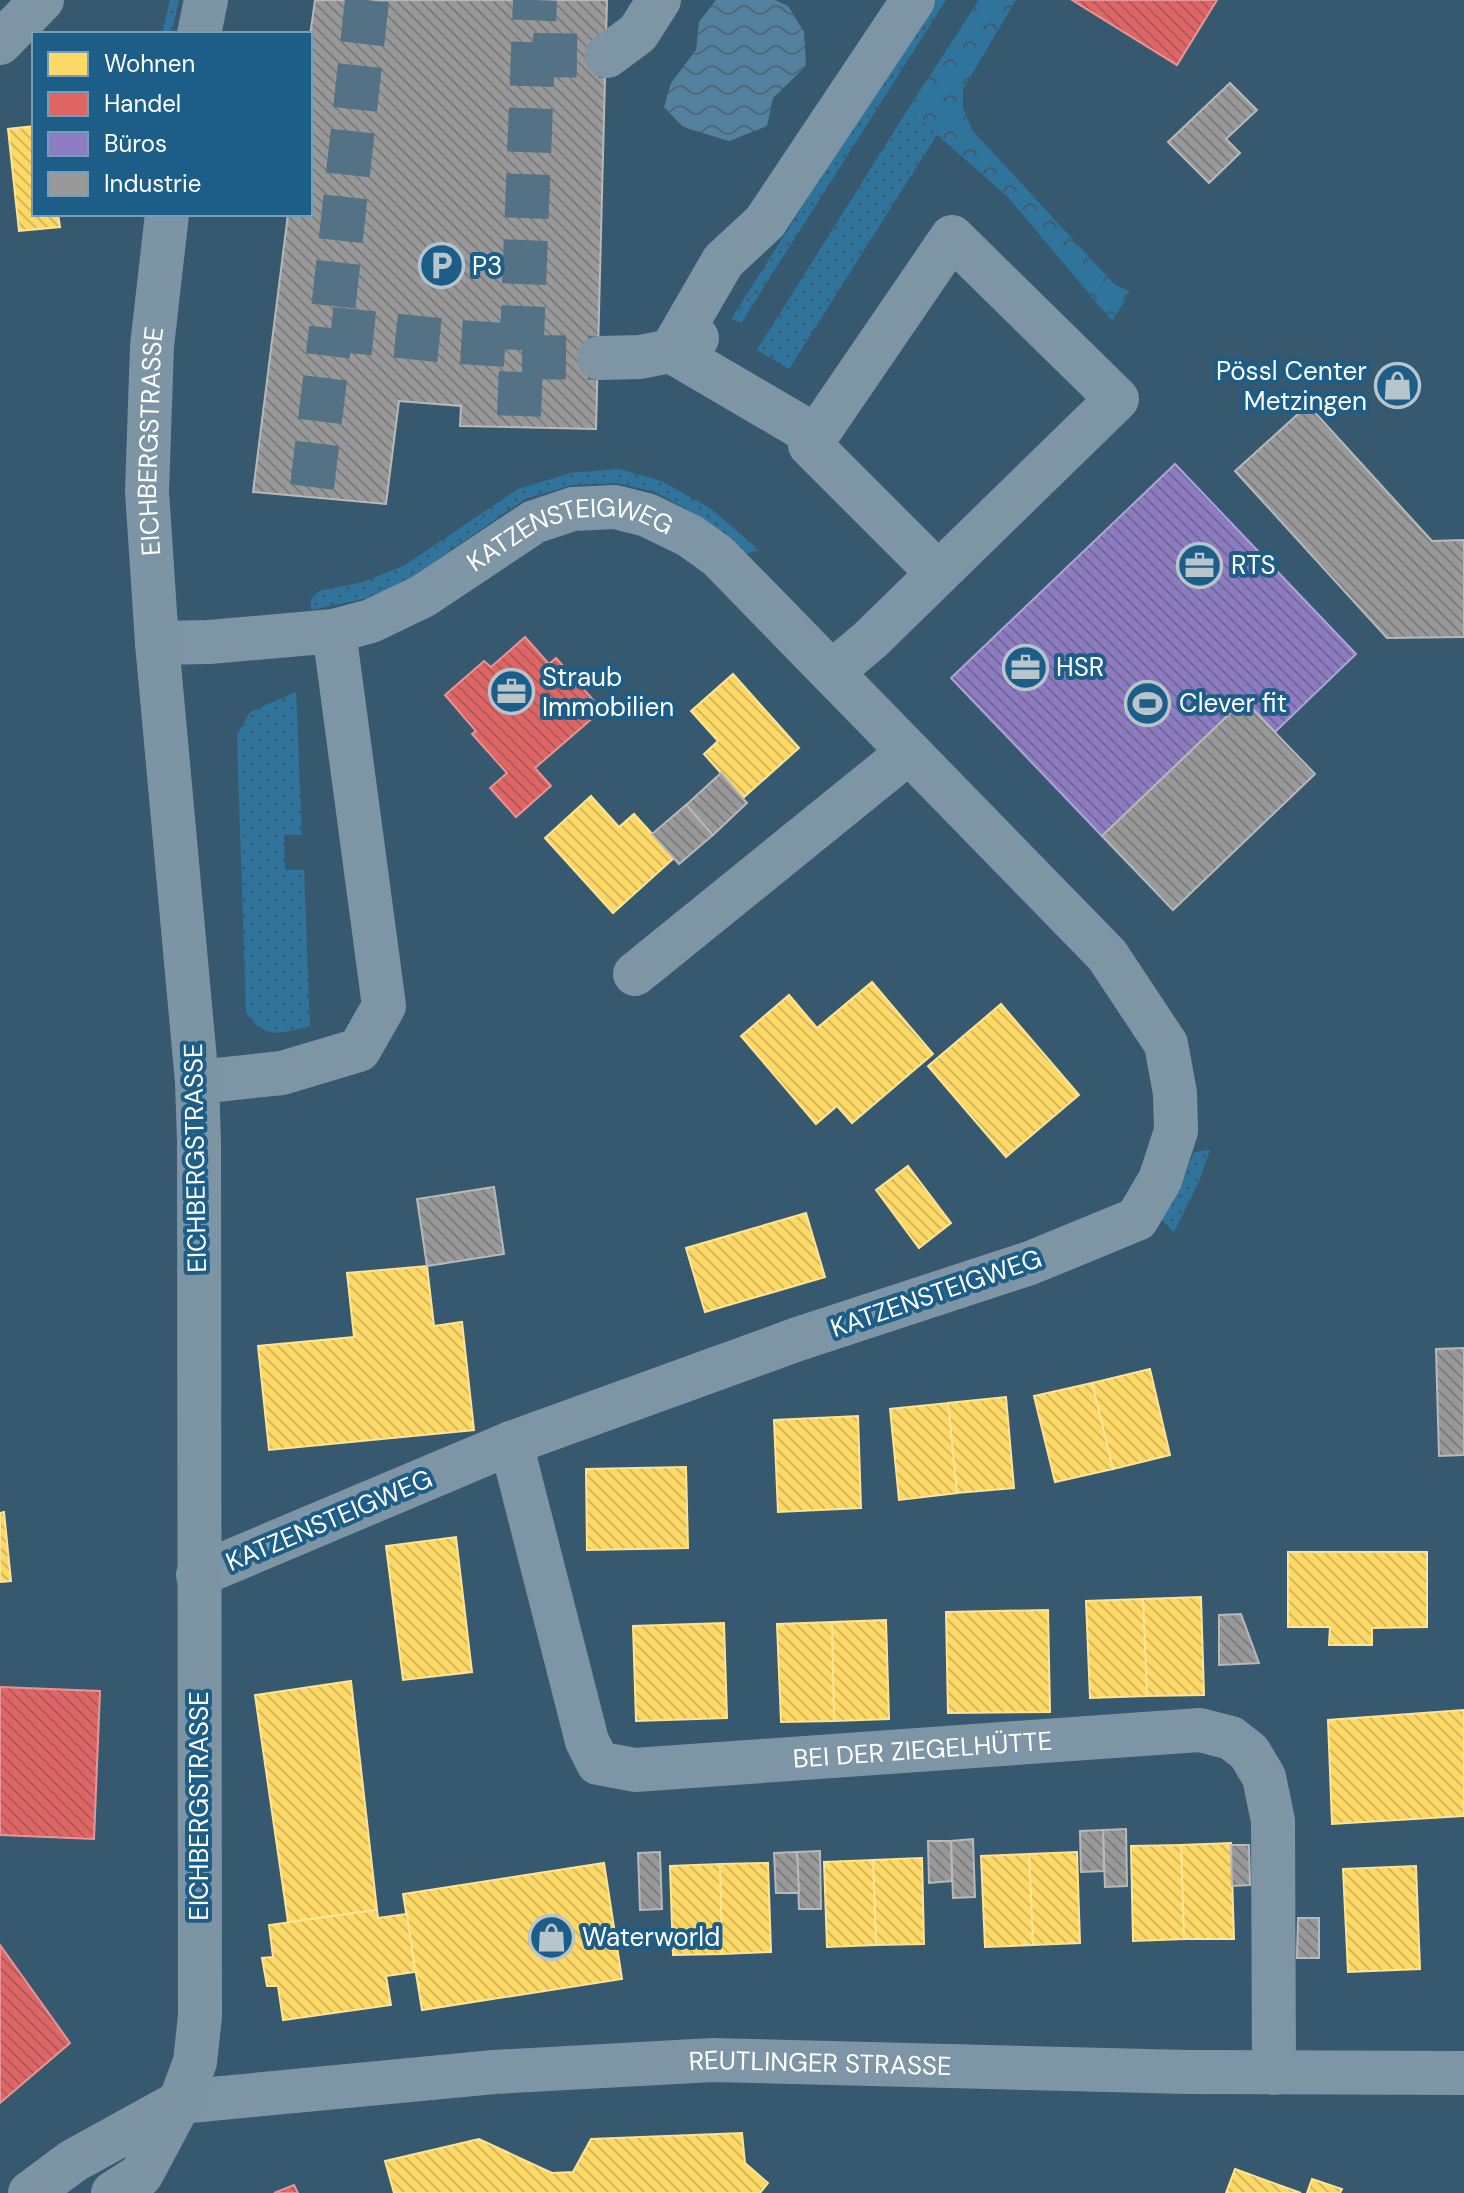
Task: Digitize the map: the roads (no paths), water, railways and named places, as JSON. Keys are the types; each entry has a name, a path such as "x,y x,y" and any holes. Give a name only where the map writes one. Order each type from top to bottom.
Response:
{"main road":[{"path":"199,32 206,0"},
{"name":"EICHBERGSTRASSE","path":"167,216 152,346 147,491 157,643 197,1082 199,1141 200,2016 195,2062 180,2102"},
{"path":"113,2193 141,2175 180,2102"},
{"name":"REUTLINGER STRASSE","path":"30,2193 73,2161 180,2102"}],"street":[{"path":"0,43 42,0"},
{"path":"607,56 638,33 659,0"},
{"path":"687,343 723,261 765,222 913,0"},
{"path":"832,672 870,640 1117,399 952,237 810,445 938,573"},
{"path":"599,358 640,357 687,343 824,425"},
{"name":"KATZENSTEIGWEG","path":"157,643 209,642 334,631 371,621 423,596 534,522 573,509 615,507 647,515 690,536 718,556 1107,955 1166,1044 1175,1093 1176,1131 1160,1180 1137,1219 1030,1263 798,1339 511,1443 198,1575"},
{"path":"197,1082 282,1073 359,1050 384,1006 334,631"},
{"path":"635,974 909,752"},
{"name":"BEI DER ZIEGELHÜTTE","path":"511,1443 587,1741 598,1763 635,1770 1200,1730 1231,1738 1249,1752 1264,1777 1273,1821 1274,2073"},
{"name":"REUTLINGER STRASSE","path":"180,2102 494,2072 713,2060 1274,2073 1464,2073"}],"water":[{"path":"716,0 775,0 788,6 804,32 806,66 773,98 767,126 729,141 683,127 664,107 671,83 696,50 699,22"}],"tunnel":[{"path":"367,0 331,329 523,346"},
{"path":"519,416 535,0"},
{"path":"533,55 607,56"},
{"path":"312,487 331,329"},
{"path":"522,357 599,358"}],"place":[{"name":"P3","path":"441,266"},
{"name":"Pössl Center Metzingen","path":"1398,386"},
{"name":"RTS","path":"1200,565"},
{"name":"HSR","path":"1025,667"},
{"name":"Straub Immobilien","path":"511,692"},
{"name":"Clever fit","path":"1148,703"},
{"name":"Waterworld","path":"551,1937"}]}
